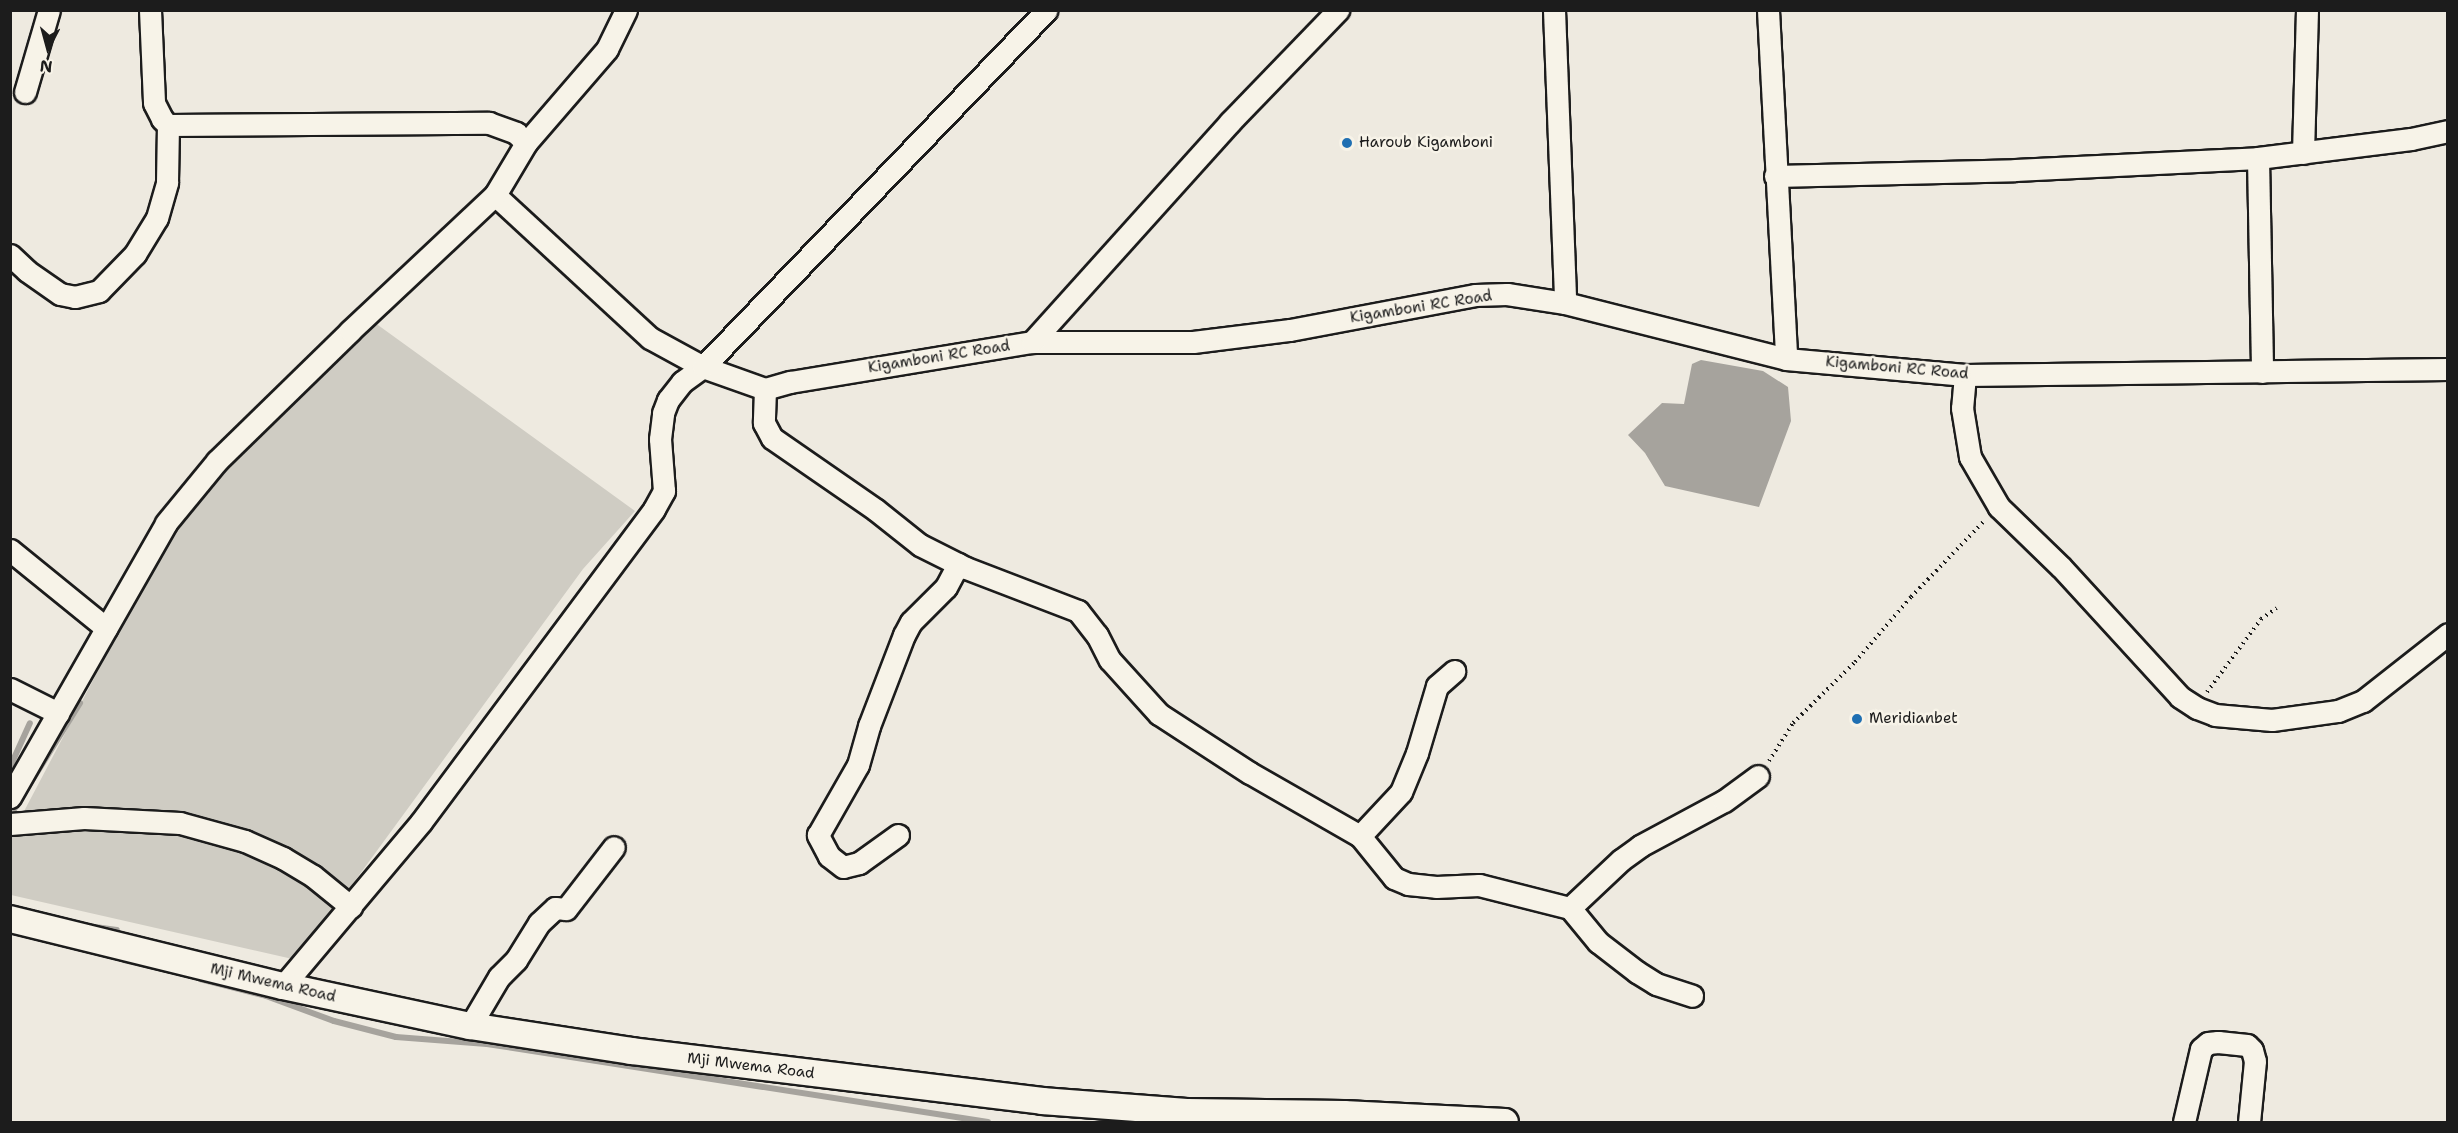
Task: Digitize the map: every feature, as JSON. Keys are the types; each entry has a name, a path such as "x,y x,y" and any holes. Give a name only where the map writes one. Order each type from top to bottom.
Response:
{"main road":[{"name":"Mji Mwema Road","path":"10,919 284,986 470,1026 631,1051 1042,1101 1186,1112 1344,1114 1504,1122"}],"street":[{"path":"25,92 49,10"},
{"path":"150,10 154,104 168,125 489,123 503,126 516,133 526,143"},
{"path":"10,797 166,522 218,461 350,331 495,195 526,143 607,49 626,10"},
{"path":"284,986 421,822 654,509 664,491 660,439 663,413 668,400 682,382 703,367 1046,10"},
{"path":"1032,342 1230,122 1338,10"},
{"path":"1554,10 1565,303"},
{"path":"1768,10 1786,359"},
{"path":"2303,153 2307,10"},
{"path":"10,255 37,279 60,294 75,297 99,291 135,254 158,218 167,182 168,125"},
{"path":"1776,176 2015,170 2258,158 2448,131"},
{"path":"2258,158 2262,372"},
{"path":"495,195 650,338 703,367 765,389 764,423 772,438 876,510 920,545 958,564 1078,610 1097,635 1110,660 1159,714 1250,773 1360,836 1394,878 1408,884 1437,887 1479,885 1570,908 1598,942 1637,972 1663,987 1692,996"},
{"name":"Kigamboni RC Road","path":"765,389 790,382 1032,342 1193,342 1290,330 1475,295 1507,294 1565,303 1786,359 1965,375 2448,369"},
{"path":"1965,375 1962,408 1970,457 1999,507 2061,567 2181,697 2197,708 2215,715 2272,720 2338,711 2363,701 2448,634"},
{"path":"10,549 106,628"},
{"path":"898,835 859,863 843,867 829,856 818,835 858,765 869,726 904,635 911,622 945,587 958,564"},
{"path":"1360,836 1401,792 1417,753 1437,686 1454,671"},
{"path":"10,689 58,713"},
{"path":"1570,908 1621,860 1640,846 1724,801 1758,776"},
{"path":"10,824 84,818 180,823 245,841 283,858 313,876 351,907"},
{"path":"470,1026 499,977 516,960 539,923 555,908 566,909 614,847"},
{"path":"2184,1122 2201,1049 2208,1043 2218,1042 2247,1045 2252,1050 2255,1061 2249,1122"}],"path":[{"path":"1758,776 1793,723 1855,662 1969,535 1999,507"},
{"path":"2197,708 2217,675 2261,619 2277,608"}],"shaded area":[{"path":"371,320 635,511 583,569 297,960 11,895 11,836 179,517"},
{"path":"1701,360 1763,371 1788,387 1791,421 1759,507 1665,486 1645,453 1628,435 1662,403 1684,404 1692,364"}],"waterway":[{"path":"10,816 80,703"},
{"path":"10,767 30,723"},
{"path":"88,926 117,930"},
{"path":"124,960 170,971"},
{"path":"200,979 266,996 334,1021 396,1037 487,1044 988,1122"}],"place":[{"name":"Haroub Kigamboni","path":"1347,143"},
{"name":"Meridianbet","path":"1857,719"}]}
